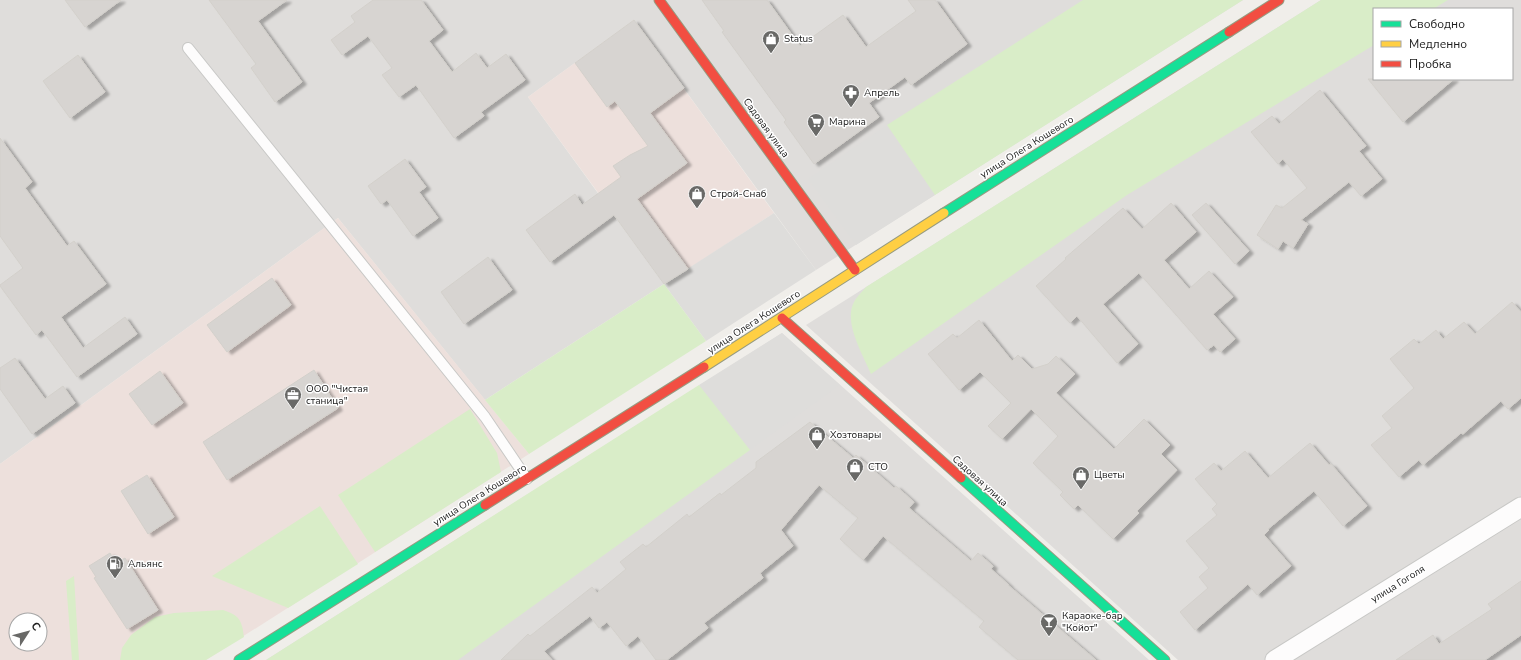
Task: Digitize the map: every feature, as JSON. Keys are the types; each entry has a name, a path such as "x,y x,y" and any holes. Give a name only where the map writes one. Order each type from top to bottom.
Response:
{"street":[{"name":"Садовая улица","path":"659,0 855,270"},
{"name":"улица Олега Кошевого","path":"239,660 782,318 1279,0"},
{"name":"Садовая улица","path":"782,318 1164,660"},
{"name":"улица Гоголя","path":"1275,660 1521,507"}],"lane":[{"path":"188,48 485,417 527,479"}],"shaded area":[{"path":"0,0 1243,0 816,270 634,20 528,97 664,284 485,400 338,218 0,464"},
{"path":"1321,0 1521,0 1521,660 1178,660 806,325"},
{"path":"634,20 774,213 665,284 528,97"},
{"path":"887,125 935,195 856,245 808,179"},
{"path":"774,213 816,270 706,341 664,284"},
{"path":"338,218 529,454 206,660 0,660 0,464"},
{"path":"782,333 1149,660 266,660"},
{"path":"782,333 840,385 750,450 699,385"}],"green space":[{"path":"1083,0 1243,0 935,195 887,125"},
{"path":"1321,0 1448,0 1435,8 1373,8 1373,46 1127,195 871,374 855,338 851,319 851,310 854,302 866,287"},
{"path":"664,284 706,341 529,454 485,400"},
{"path":"699,385 750,450 458,660 266,660"},
{"path":"470,409 497,453 501,472 375,552 338,495"},
{"path":"320,506 358,564 288,608 212,576"},
{"path":"74,576 79,660 72,660 66,581"},
{"path":"223,610 233,614 239,619 244,637 206,660 120,660 122,648 131,635 155,617 174,613"}],"building":[{"path":"65,0 121,0 85,27"},
{"path":"209,0 287,0 258,21 302,82 275,102 251,68 256,64"},
{"path":"373,0 421,0 443,30 429,41 452,72 476,53 487,68 506,54 525,80 481,112 484,116 454,138 416,85 399,97 382,75 392,68 368,36 342,55 331,40 355,22 351,16"},
{"path":"702,0 767,0 800,46 843,15 866,47 916,11 908,0 935,0 967,44 911,85 905,77 869,103 879,117 814,164 784,122 786,120 722,32 724,31"},
{"path":"634,20 684,88 650,113 687,163 637,199 688,269 664,284 614,215 550,262 526,230 575,194 582,205 621,177 613,166 648,146 615,101 607,107 575,63"},
{"path":"78,55 105,92 70,118 43,81"},
{"path":"1368,79 1453,80 1403,122"},
{"path":"1320,90 1366,146 1359,151 1382,179 1361,196 1349,182 1301,220 1308,224 1293,248 1283,241 1278,249 1257,235 1276,205 1282,208 1307,188 1283,159 1278,164 1251,132 1272,116 1279,124"},
{"path":"0,138 32,182 25,188 67,246 74,241 106,284 61,317 83,348 125,317 137,334 77,377 42,330 36,335 0,286 23,268 0,236"},
{"path":"405,159 426,187 419,192 438,218 413,236 387,200 381,204 368,186"},
{"path":"1171,203 1196,232 1164,260 1189,289 1209,271 1233,297 1213,314 1235,339 1220,352 1214,345 1207,350 1139,273 1103,304 1138,344 1117,363 1077,316 1070,323 1036,286 1066,259 1065,258 1123,208 1142,229"},
{"path":"1206,203 1249,251 1235,264 1192,215"},
{"path":"488,257 512,290 464,324 441,292"},
{"path":"272,278 291,305 227,352 207,325"},
{"path":"1512,302 1521,312 1521,398 1508,409 1501,401 1463,434 1461,433 1423,465 1419,460 1399,477 1371,445 1392,428 1382,416 1414,388 1390,359 1414,339 1419,344 1436,330 1443,339 1464,322 1475,334"},
{"path":"979,320 1012,361 1018,355 1032,369 1048,364 1056,356 1075,374 1056,393 1114,449 1144,419 1170,445 1161,454 1177,470 1137,511 1139,513 1113,539 1078,505 1074,509 1060,495 1063,492 1033,463 1058,436 1031,409 1002,439 988,426 1011,403 980,372 959,390 928,354 953,334 957,338"},
{"path":"15,358 45,399 63,386 75,403 32,434 0,389 0,368"},
{"path":"314,370 338,408 227,480 203,442"},
{"path":"160,371 183,403 152,425 129,394"},
{"path":"810,422 853,458 856,455 894,488 896,486 914,502 909,508 971,561 978,553 993,566 991,569 1008,585 1096,660 1018,660 979,627 984,621 883,536 863,560 840,539 858,518 819,485 781,530 793,546 760,573 763,578 704,623 708,628 667,660 656,660 638,636 626,646 607,622 599,628 590,616 544,651 552,660 501,660 528,634 530,636 592,587 597,593 626,569 620,562 643,544 646,547 687,514 689,517 720,493 721,495 756,468 756,462"},
{"path":"1310,443 1329,465 1331,464 1367,506 1343,526 1314,491 1268,529 1269,530 1264,535 1291,566 1257,595 1248,584 1195,630 1180,612 1208,588 1199,577 1209,568 1186,541 1217,515 1212,509 1217,504 1195,479 1214,463 1221,471 1245,451 1268,478"},
{"path":"147,475 174,517 148,534 121,491"},
{"path":"110,553 116,563 125,558 158,610 127,629 94,578 96,577 89,566"},
{"path":"1521,581 1521,635 1485,660 1396,660 1433,635 1439,644 1492,609 1488,604"}],"traffic: fast":[{"path":"944,213 1229,32"},
{"path":"961,478 1165,660"},
{"path":"239,660 485,505"}],"traffic: slow":[{"path":"704,367 944,213"}],"traffic: jam":[{"path":"659,0 855,270"},
{"path":"1229,32 1279,0"},
{"path":"782,318 961,478"},
{"path":"485,505 704,367"}],"place":[{"name":"Status","path":"771,54"},
{"name":"Апрель","path":"851,108"},
{"name":"Марина","path":"816,137"},
{"name":"Строй-Снаб","path":"697,209"},
{"name":"ООО \"Чистая станица\"","path":"293,410"},
{"name":"Хозтовары","path":"817,450"},
{"name":"СТО","path":"855,482"},
{"name":"Цветы","path":"1081,490"},
{"name":"Альянс","path":"115,579"},
{"name":"Караоке-бар \"Койот\"","path":"1049,637"}]}
